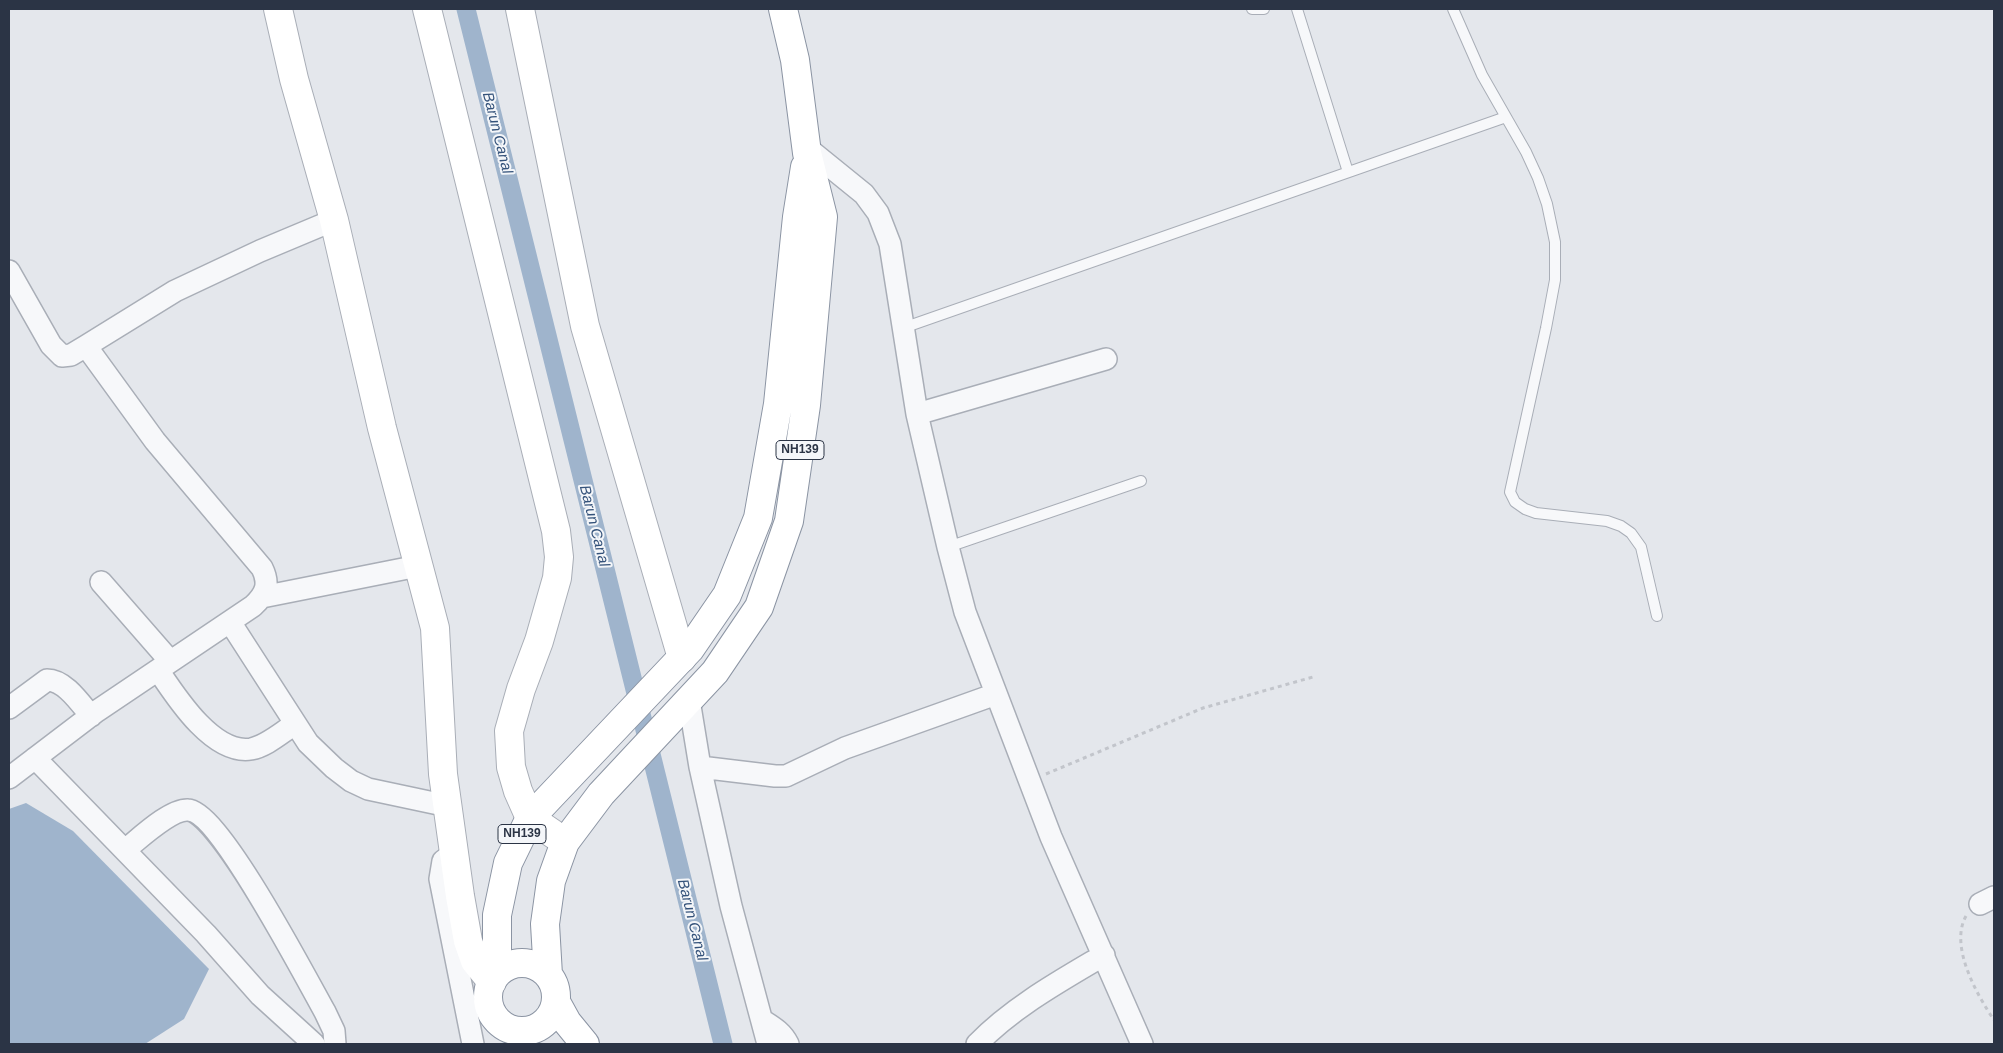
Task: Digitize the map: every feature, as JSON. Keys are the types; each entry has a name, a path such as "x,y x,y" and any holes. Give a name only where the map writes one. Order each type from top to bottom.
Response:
{"main road":[{"path":"278,9 294,79 334,220 382,428 435,628 443,774 468,941 474,961 494,978 504,968 523,963 532,964 548,975"},
{"path":"427,9 556,531 559,557 557,578 509,731 511,767 518,791 530,818 565,842"},
{"path":"520,9 585,326 672,668"},
{"name":"NH139","path":"556,1002 553,983 548,975 545,924 551,880 565,842 601,794 715,672 759,607 789,521 806,405 823,217 806,150 795,60 783,9"},
{"name":"NH139","path":"499,1044 491,1010 489,991 494,978 497,915 508,863 530,818 690,649 727,595 758,518 778,404 797,217 806,150"},
{"path":"491,1010 503,1025 533,1037 547,1019 556,1002"},
{"path":"556,1002 567,1022 585,1044"}],"street":[{"path":"806,150 864,194 878,213 890,244 917,414 965,612 1051,837 1142,1044"},
{"path":"9,271 56,351 62,356 71,355 175,291 260,251 334,220"},
{"path":"86,346 155,442 262,568 267,578 266,589 262,598"},
{"path":"917,414 1106,359"},
{"path":"9,778 91,716 230,622 262,598 418,566"},
{"path":"101,582 164,666 184,709 212,735 240,749 250,749 260,746 295,724"},
{"path":"230,622 295,724 318,754 351,781 368,789 448,806"},
{"path":"9,708 47,680 54,680 71,693 91,716"},
{"path":"700,767 786,776 845,748 996,694"},
{"path":"682,708 700,767 731,906 768,1044"},
{"path":"35,758 206,934 260,995 314,1044"},
{"path":"125,850 174,813 187,810 195,811 203,817 213,827 245,872 325,1012 334,1031 335,1044"},
{"path":"455,852 443,862 440,879 473,1044"},
{"path":"977,1044 1008,1016 1047,989 1104,955"},
{"path":"762,1020 777,1029 788,1044"}],"lane":[{"path":"1252,9 1264,9"},
{"path":"1296,9 1348,172"},
{"path":"1453,9 1482,75 1526,152 1547,204 1555,242 1556,260 1546,328 1510,492 1514,502 1524,509 1536,513 1607,520 1631,533 1640,547 1657,616"},
{"path":"903,328 1506,117"},
{"path":"948,547 1141,481"}],"path":[{"path":"1029,780 1203,708 1313,677"},
{"path":"1987,900 1968,913 1962,923 1961,938 1969,973 1976,990 1994,1020"}],"water":[{"path":"26,803 73,831 209,969 184,1019 145,1044 9,1044 9,809"}],"waterway":[{"name":"Barun Canal","path":"466,9 723,1044"}]}
